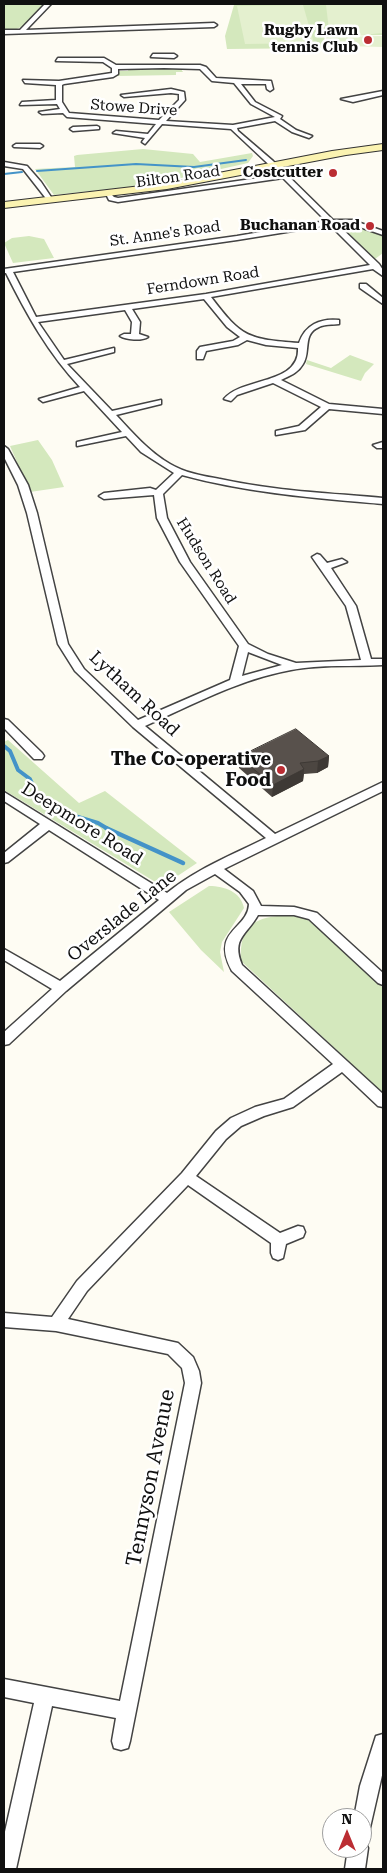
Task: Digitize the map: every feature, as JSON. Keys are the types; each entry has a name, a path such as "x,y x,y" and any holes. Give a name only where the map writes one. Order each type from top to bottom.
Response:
{"main road":[{"name":"Bilton Road","path":"273,163 383,146"},
{"name":"Bilton Road","path":"4,206 167,186 273,163 318,155 343,153"}],"street":[{"path":"22,31 48,4"},
{"path":"4,32 215,26"},
{"path":"153,56 174,56"},
{"path":"163,56 164,66"},
{"path":"58,60 69,62 104,60 116,67"},
{"name":"Stowe Drive","path":"25,81 60,83 113,75 116,67 200,67 204,68 214,80 269,82 270,89"},
{"path":"238,82 253,103 280,116 276,120 294,131 309,136"},
{"path":"60,83 59,99 63,111"},
{"path":"116,133 147,139 181,101 182,94 171,91 124,96"},
{"path":"344,99 353,100 383,93"},
{"path":"45,96 59,99"},
{"path":"22,104 59,99"},
{"name":"Stowe Drive","path":"42,112 63,111 67,115 233,127 276,120"},
{"path":"84,128 85,116"},
{"path":"233,127 236,132 273,163 383,274"},
{"path":"74,129 97,128"},
{"path":"16,146 24,156 25,166 50,200"},
{"path":"4,164 24,156 40,146"},
{"name":"Bilton Road","path":"108,194 111,199 118,200 285,176"},
{"path":"310,201 352,222 383,233"},
{"path":"333,225 352,222"},
{"path":"333,225 370,228"},
{"name":"St. Anne's Road","path":"6,270 333,225"},
{"name":"Ferndown Road","path":"33,320 206,296 376,266"},
{"path":"6,270 33,320 62,363 127,433 151,455 180,472 218,482 288,494 383,501"},
{"path":"363,286 383,302"},
{"path":"206,296 229,325 246,337 278,344 302,346"},
{"path":"127,307 136,322 135,335"},
{"path":"223,390 231,396 274,380 299,365 303,357 302,346 308,330 323,321 336,322"},
{"path":"124,336 135,335 144,337"},
{"path":"192,349 200,354 235,343 246,337"},
{"path":"62,363 114,349"},
{"path":"274,380 327,406 383,412"},
{"path":"43,399 56,399 86,388"},
{"path":"111,414 158,402"},
{"path":"279,433 292,434 302,428 327,406"},
{"path":"80,444 127,433"},
{"name":"Lytham Road","path":"4,449 23,484 32,513 63,644 80,671 137,725 274,839"},
{"path":"104,496 150,491 158,493 180,472"},
{"name":"Hudson Road","path":"158,493 162,518 185,562 244,646"},
{"path":"317,557 351,606 367,662"},
{"path":"325,566 342,562"},
{"path":"235,682 244,646 264,656 294,666"},
{"path":"137,725 235,682 266,672 294,666 383,662"},
{"path":"6,728 38,756"},
{"name":"Overslade Lane","path":"4,1040 61,988 182,887 216,868 383,786"},
{"name":"Deepmore Road","path":"4,796 166,899"},
{"path":"4,859 48,824"},
{"path":"216,868 251,896 256,904 255,910 235,934 231,958 237,968 383,1102"},
{"path":"255,910 294,911 312,916 319,920 383,980"},
{"path":"4,954 61,988"},
{"path":"56,1324 82,1286 187,1178 221,1135 236,1122 260,1111 288,1103 342,1065"},
{"path":"187,1178 279,1246 298,1232"},
{"name":"Tennyson Avenue","path":"4,1320 56,1324 172,1348 185,1358 192,1372 193,1383 121,1741"},
{"path":"4,1688 126,1711"},
{"path":"6,1869 45,1696"},
{"path":"365,1808 369,1786 383,1743"}],"green space":[{"path":"4,4 44,4 23,26 4,31"},
{"path":"383,4 383,35 324,36 326,48 227,49 225,36 234,5"},
{"path":"383,4 383,33 347,35 334,33 329,30 326,5"},
{"path":"303,5 314,43 245,44 237,6"},
{"path":"382,36 383,47 328,47 326,37"},
{"path":"129,68 181,69 183,72 176,72 176,75 117,76 120,71 128,71"},
{"path":"143,149 193,154 200,162 252,153 253,156 248,163 181,178 129,187 54,195 35,169 75,167 74,156 77,155"},
{"path":"363,229 383,235 383,253 375,259 346,231"},
{"path":"29,236 44,239 54,258 13,263 4,243 12,238"},
{"path":"350,355 374,364 365,373 361,381 306,364 307,360 331,368"},
{"path":"38,440 52,460 64,487 30,492 10,446"},
{"path":"8,740 79,803 105,791 197,863 167,883 157,883 4,790 4,742"},
{"path":"209,886 221,887 236,894 244,908 222,942 220,952 224,972 201,950 169,912"},
{"path":"289,915 304,918 318,926 383,988 383,1093 241,961 243,938 246,931 252,925 267,918"}],"building":[{"name":"The Co-operative Food","path":"296,729 329,756 318,761 300,763 304,769 273,785 239,757"}],"waterway":[{"path":"37,171 136,164 194,167 246,160"},
{"path":"4,174 22,172"},
{"path":"4,746 10,751 18,770 30,779 36,792 65,813 98,823 107,829"},
{"path":"107,829 183,863"}],"place":[{"name":"Rugby Lawn tennis Club","path":"368,40"},
{"name":"Costcutter","path":"333,173"},
{"name":"Buchanan Road","path":"370,226"},
{"name":"The Co-operative Food","path":"281,770"}]}
